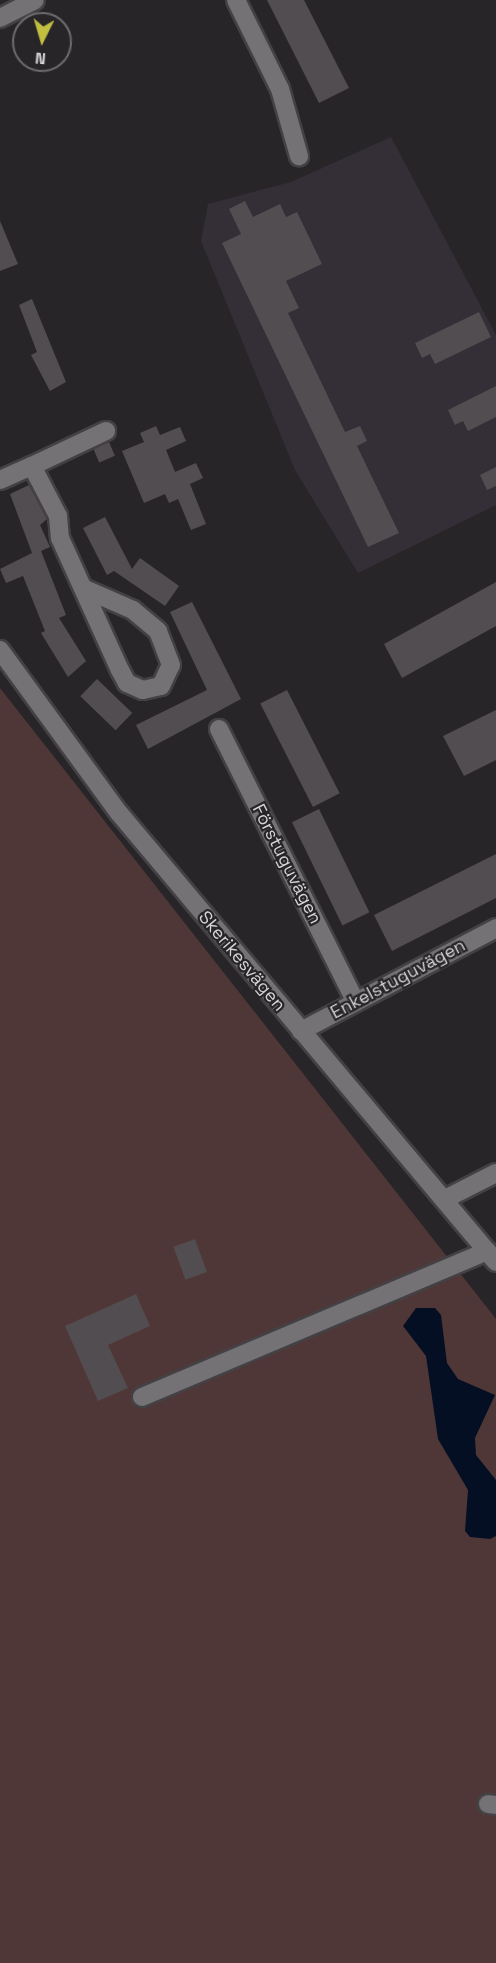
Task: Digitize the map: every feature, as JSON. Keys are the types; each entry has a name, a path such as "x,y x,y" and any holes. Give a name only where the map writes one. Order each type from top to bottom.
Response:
{"street":[{"path":"0,18 35,0"},
{"path":"236,0 280,89 299,156"},
{"path":"0,480 106,430"},
{"path":"32,466 58,516 60,538 83,588 127,683 143,690 161,686 171,666 158,631 134,610 83,588"},
{"name":"Skerikesvägen","path":"0,650 118,813 445,1199 491,1257"},
{"name":"Förstuguvägen","path":"219,729 355,1000"},
{"name":"Enkelstuguvägen","path":"302,1031 355,1000 496,928"},
{"path":"445,1199 496,1173"},
{"path":"142,1397 491,1257"}],"shaded area":[{"path":"391,137 496,335 496,505 358,573 295,470 201,241 208,204 291,182"},
{"path":"0,688 496,1319 496,1963 0,1963"}],"water":[{"path":"416,1308 435,1308 441,1315 447,1363 458,1379 495,1395 475,1438 476,1455 496,1480 496,1536 490,1539 470,1537 465,1531 468,1490 438,1439 426,1356 403,1326"}],"building":[{"path":"267,0 304,0 349,88 319,103"},
{"path":"245,201 253,217 280,204 286,217 297,212 322,264 286,281 299,308 288,313 345,432 360,426 367,441 357,446 399,533 368,547 222,243 241,234 229,209"},
{"path":"0,221 18,264 0,271"},
{"path":"32,299 66,382 50,391 31,355 37,352 19,305"},
{"path":"479,312 491,337 435,364 430,354 422,358 415,343"},
{"path":"496,386 496,417 468,431 463,421 455,425 448,410"},
{"path":"156,426 160,435 180,427 186,441 166,450 175,472 196,463 203,478 190,484 206,524 191,530 178,499 169,503 165,494 144,503 122,451 144,442 140,433"},
{"path":"109,442 115,456 99,462 93,449"},
{"path":"496,467 496,486 487,490 480,475"},
{"path":"29,485 47,519 40,525 50,547 41,551 66,615 59,618 86,661 68,677 41,633 45,631 23,576 6,583 0,569 32,553 10,494"},
{"path":"105,517 132,569 140,558 179,586 165,606 114,571 107,575 83,528"},
{"path":"496,582 496,626 402,678 384,644"},
{"path":"192,602 241,699 148,749 136,725 207,690 170,612"},
{"path":"97,679 132,713 116,730 80,696"},
{"path":"287,690 340,793 313,807 260,704"},
{"path":"496,710 496,760 464,776 443,736"},
{"path":"319,809 369,912 342,926 292,822"},
{"path":"496,854 496,898 392,951 374,915"},
{"path":"195,1239 207,1272 185,1280 173,1247"},
{"path":"136,1294 150,1326 108,1345 128,1388 98,1401 65,1326"}]}
